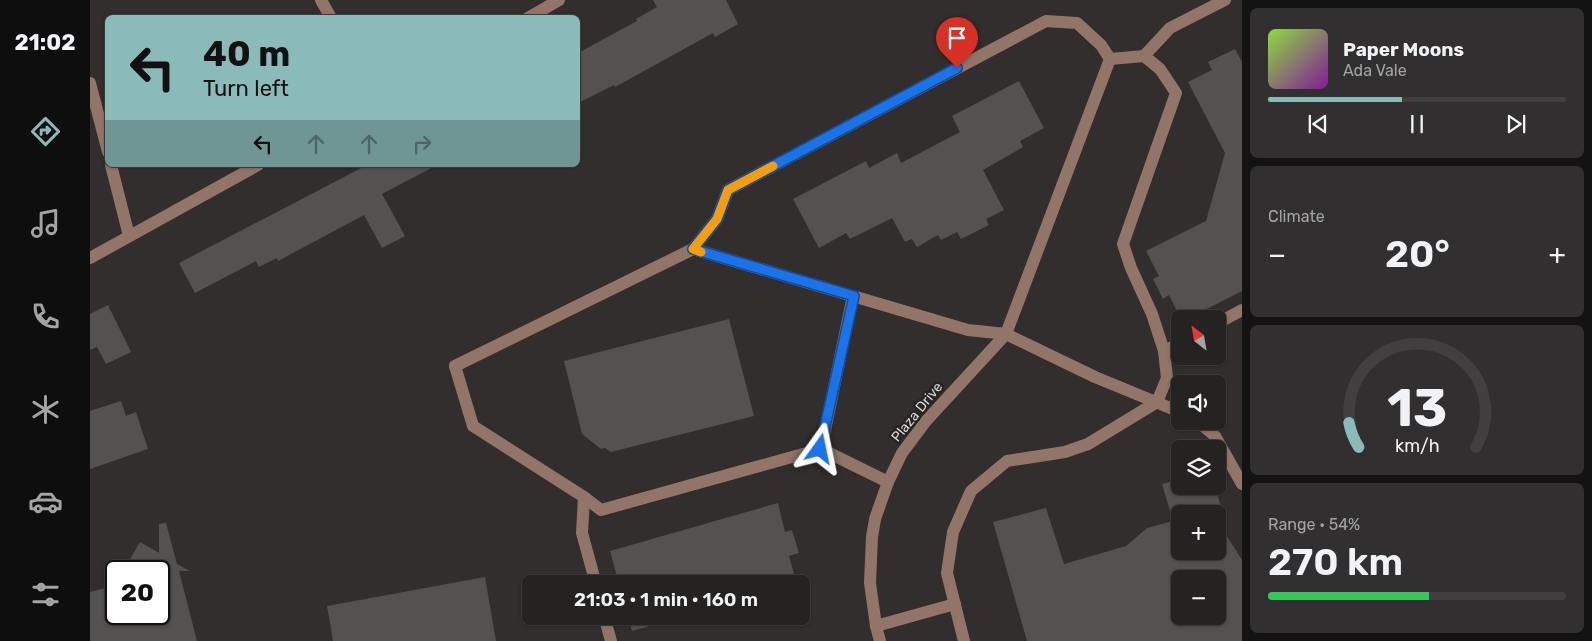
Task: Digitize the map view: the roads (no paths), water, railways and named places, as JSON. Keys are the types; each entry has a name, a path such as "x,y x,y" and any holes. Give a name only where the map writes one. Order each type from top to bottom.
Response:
{"street":[{"path":"321,0 329,15"},
{"path":"533,15 559,0"},
{"path":"1144,56 1170,28 1225,0"},
{"path":"888,482 820,449 601,510 473,426 454,366 693,249 717,219 728,190 1046,22 1077,23 1101,45 1110,58"},
{"path":"964,641 947,574 953,532 970,491 1007,461 1065,452 1088,444 1157,402 1167,378 1164,351 1152,314 1131,268 1123,244 1176,93 1160,69 1144,56 1110,58"},
{"path":"1006,334 1110,58"},
{"path":"90,83 105,140"},
{"path":"112,167 129,236"},
{"path":"90,258 254,167"},
{"path":"693,249 968,330 1006,334 1095,377 1171,408"},
{"path":"820,449 854,296"},
{"path":"1226,319 1242,310"},
{"name":"Plaza Drive","path":"880,641 870,583 872,537 874,519 888,482 902,453 926,421 1006,334"},
{"path":"1164,351 1171,348"},
{"path":"1208,430 1215,436 1242,484"},
{"path":"584,498 582,532 594,575"},
{"path":"876,626 955,604"},
{"path":"607,625 611,641"}]}
